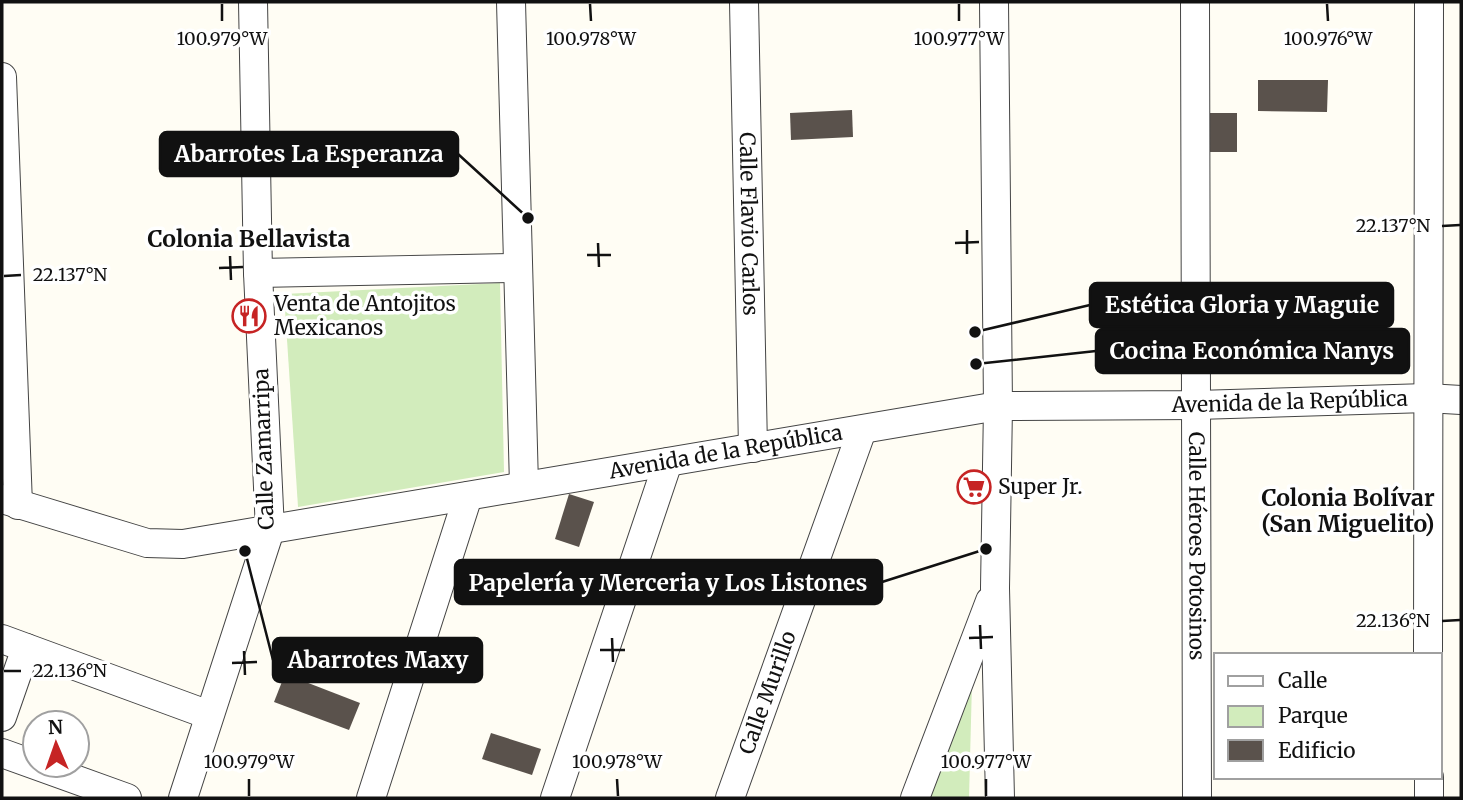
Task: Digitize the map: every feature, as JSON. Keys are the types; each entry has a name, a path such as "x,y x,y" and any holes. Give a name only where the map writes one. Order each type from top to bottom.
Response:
{"street":[{"name":"Calle Zamarripa","path":"183,798 270,530 258,273 253,2"},
{"path":"511,2 516,268 524,485"},
{"name":"Calle Flavio Carlos","path":"744,2 753,448"},
{"path":"994,2 998,406 995,589 1000,798"},
{"name":"Calle Héroes Potosinos","path":"1195,2 1197,798"},
{"path":"1428,653 1429,2"},
{"path":"2,77 10,502"},
{"path":"258,273 516,268"},
{"name":"Avenida de la República","path":"10,502 146,543 183,544 998,406 1197,405 1427,398 1461,400"},
{"name":"Calle Murillo","path":"730,798 862,430"},
{"path":"555,798 668,462"},
{"path":"371,798 468,496"},
{"path":"915,798 995,589"},
{"path":"2,717 14,643 209,715"},
{"path":"2,753 127,798"},
{"path":"1429,779 1429,798"}],"green space":[{"path":"500,283 504,472 298,507 284,294"},
{"path":"972,683 969,798 927,798"}],"building":[{"path":"1258,80 1328,80 1327,112 1258,111"},
{"path":"852,110 853,137 791,140 790,113"},
{"path":"1209,113 1237,113 1237,152 1210,152"},
{"path":"569,494 594,502 579,547 555,539"},
{"path":"285,674 360,703 349,730 274,702"},
{"path":"491,733 541,749 532,775 482,759"}],"place":[{"name":"Abarrotes La Esperanza","path":"528,218"},
{"name":"Venta de Antojitos Mexicanos","path":"249,316"},
{"name":"Estética Gloria y Maguie","path":"975,332"},
{"name":"Cocina Económica Nanys","path":"976,364"},
{"name":"Super Jr.","path":"974,487"},
{"name":"Papelería y Merceria y Los Listones","path":"986,549"},
{"name":"Abarrotes Maxy","path":"245,551"}],"district":[{"name":"Colonia Bellavista","path":"249,239"},
{"name":"Colonia Bolívar (San Miguelito)","path":"1348,511"}]}
